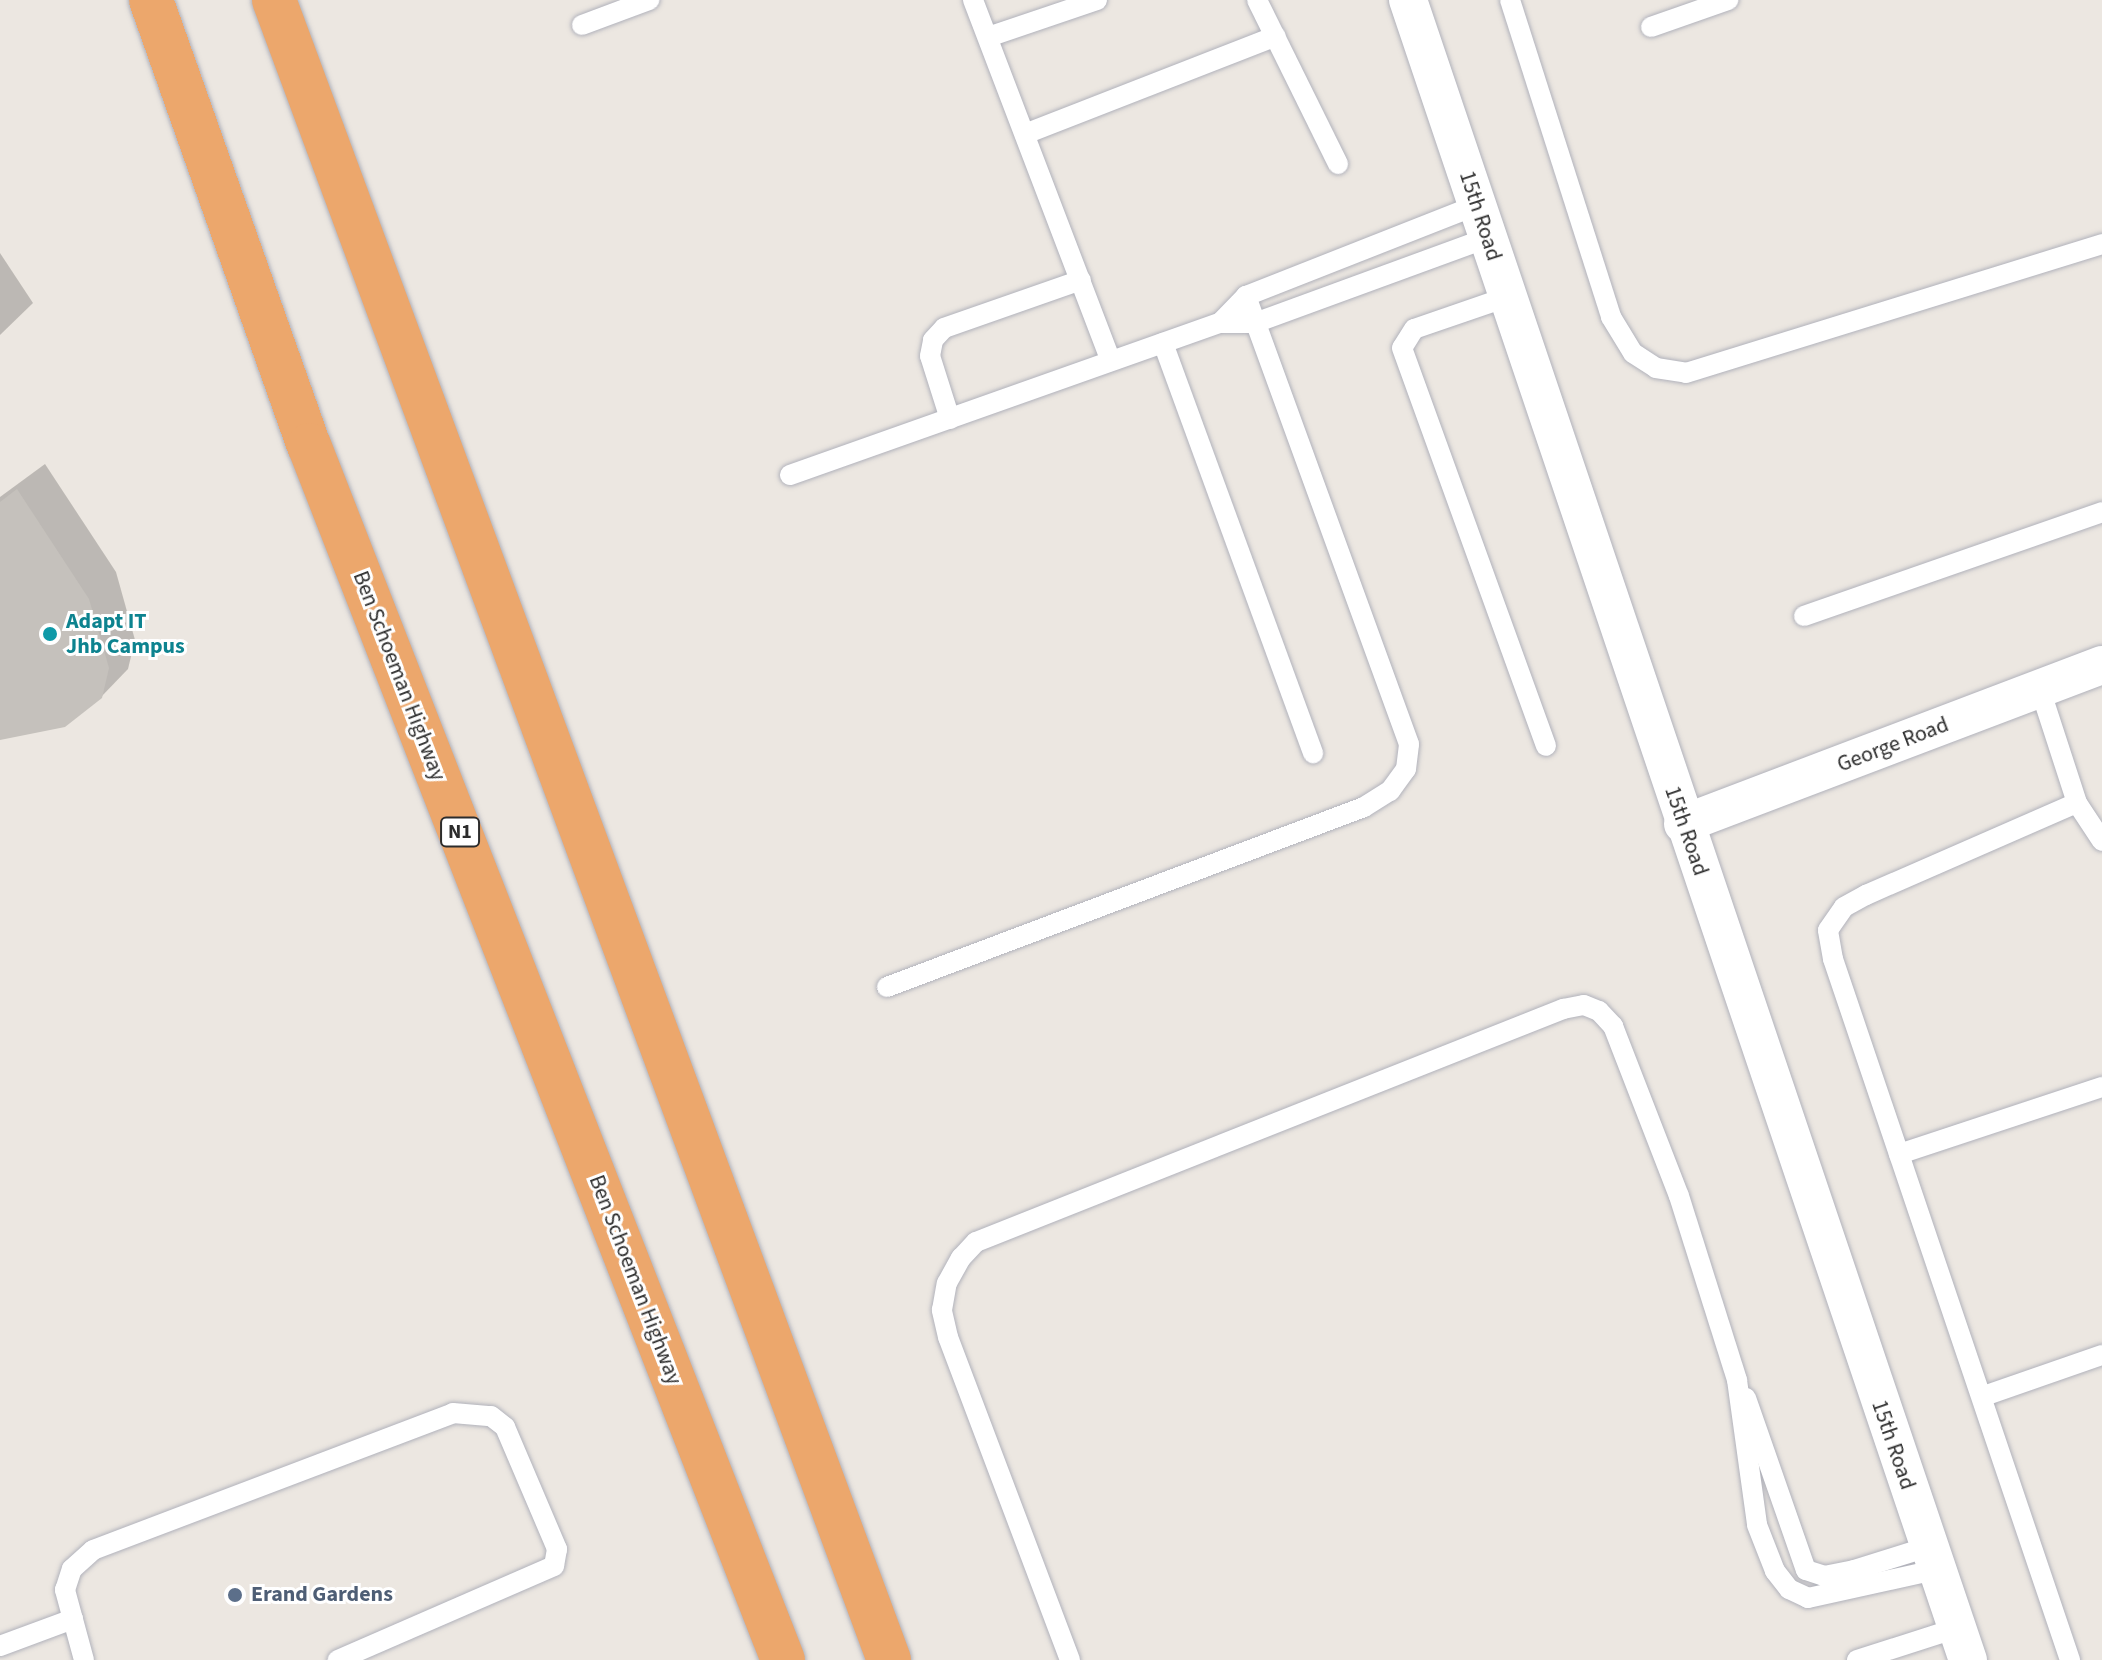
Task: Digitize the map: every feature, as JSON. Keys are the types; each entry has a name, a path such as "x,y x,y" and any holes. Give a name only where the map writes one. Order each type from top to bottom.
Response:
{"highway":[{"name":"Ben Schoeman Highway","path":"151,0 309,445 783,1660"},
{"path":"274,0 889,1660"}],"street":[{"name":"15th Road","path":"1408,0 1683,824 1931,1558 1963,1644"},
{"name":"George Road","path":"1683,824 2040,689 2099,675"}],"lane":[{"path":"582,25 649,0"},
{"path":"973,0 1111,361"},
{"path":"988,37 1097,0"},
{"path":"1257,0 1338,164"},
{"path":"1510,0 1611,317 1633,353 1656,368 1686,373 2102,244"},
{"path":"1651,27 1728,0"},
{"path":"1025,134 1276,36"},
{"path":"1220,323 1246,296 1482,222"},
{"path":"790,475 1220,323 1255,323 1482,222"},
{"path":"950,419 930,356 933,340 944,328 1081,280"},
{"path":"887,987 1364,807 1390,791 1406,769 1409,744 1246,296"},
{"path":"1507,297 1414,329 1402,348 1546,746"},
{"path":"1163,343 1313,753"},
{"path":"1804,616 2102,512"},
{"path":"2040,689 2077,803 2102,841"},
{"path":"2070,1660 1984,1396 1833,959 1828,930 1834,917 1866,895 2077,803"},
{"path":"1070,1660 948,1337 942,1310 947,1283 976,1242 1563,1009 1584,1005 1599,1011 1613,1026 1679,1196 1737,1380 1757,1525 1775,1571 1789,1589 1808,1598 1833,1595 1931,1558"},
{"path":"1899,1154 2102,1087"},
{"path":"1984,1396 2102,1355"},
{"path":"1737,1380 1757,1418 1806,1570 1824,1576 1931,1558"},
{"path":"84,1660 65,1590 72,1569 93,1550 453,1413 491,1416 505,1427 557,1549 554,1566 338,1660"},
{"path":"0,1646 73,1619"},
{"path":"1857,1660 1963,1644"}],"building":[{"name":"Adapt IT Jhb Campus","path":"17,489 89,599 109,668 102,698 65,727 0,740 0,502"}],"place":[{"name":"Adapt IT Jhb Campus","path":"50,634"},
{"name":"Erand Gardens","path":"235,1595"}]}
